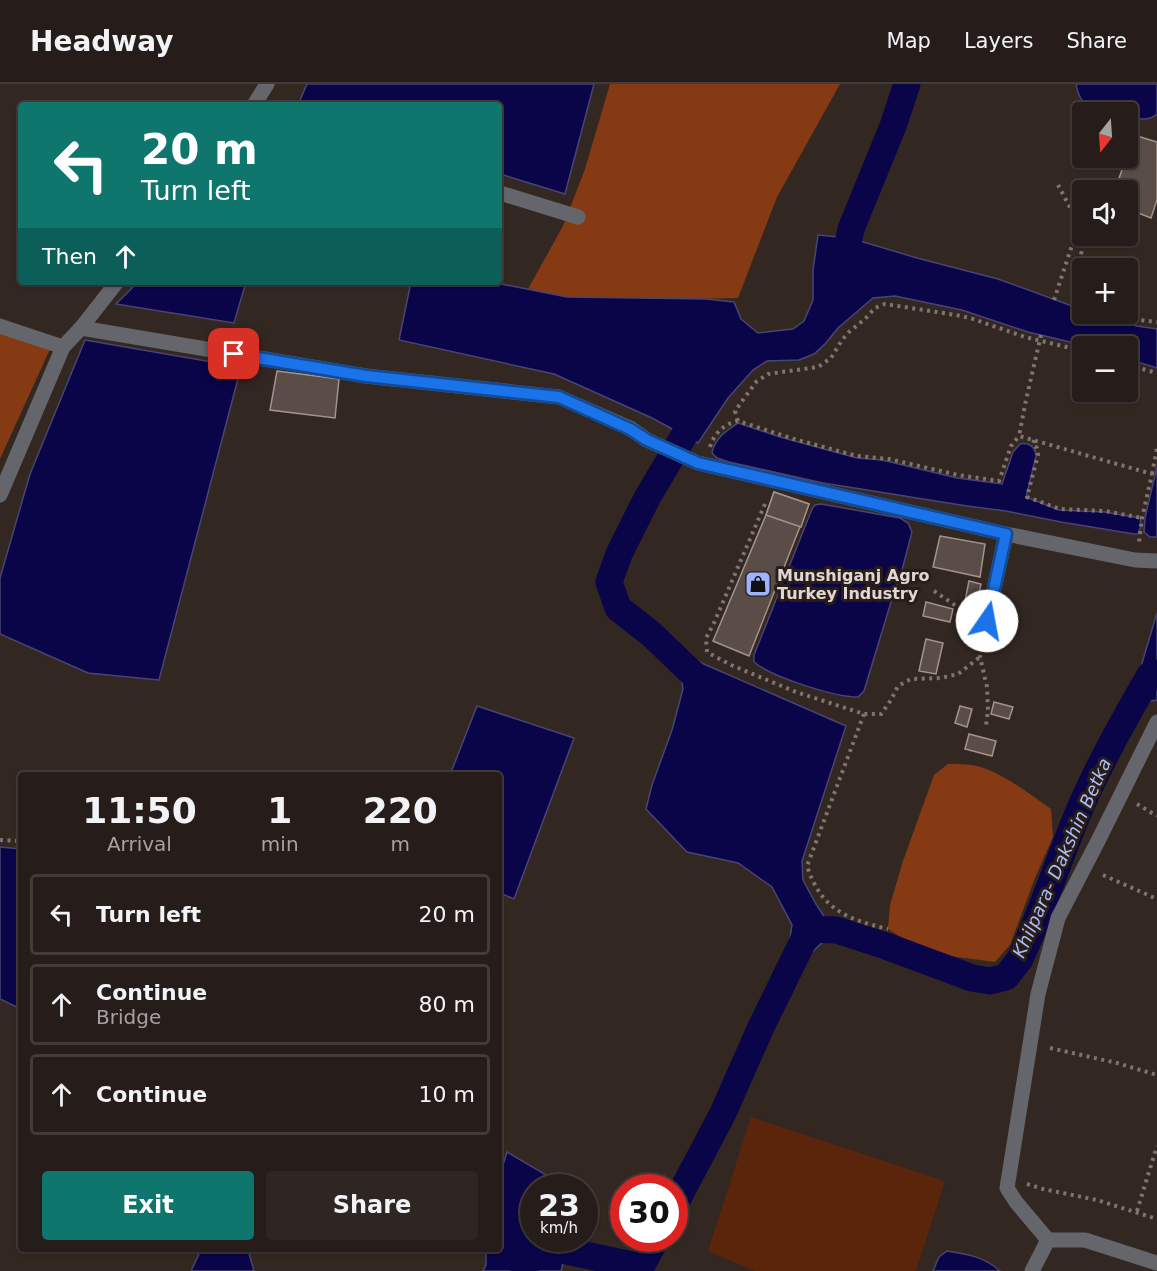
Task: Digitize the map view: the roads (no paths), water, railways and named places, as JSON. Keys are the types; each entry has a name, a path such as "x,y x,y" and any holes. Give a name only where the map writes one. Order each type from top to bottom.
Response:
{"street":[{"path":"256,102 267,84"},
{"path":"502,194 578,217"},
{"path":"0,495 63,347 115,285"},
{"path":"0,326 63,347"},
{"path":"81,328 366,376 559,397 630,429 647,440 703,464 1006,534 1135,560 1157,561"},
{"path":"987,621 1006,534"},
{"path":"1157,722 1058,918 1038,994 1007,1188 1048,1240 1085,1240 1157,1263"},
{"path":"1032,1271 1048,1240"}],"waterway":[{"path":"842,272 851,229 893,126 907,84"},
{"path":"693,674 650,633 618,608 609,582 619,554 647,498 702,405"},
{"name":"Khilpara- Dakshin Betka","path":"688,1179 723,1113 761,1027 809,929 836,930 972,978 990,981 1006,977 1020,959 1076,818 1101,763 1150,675 1157,673"},
{"name":"Khilpara- Dakshin Betka","path":"524,1271 534,1244 641,1267 649,1252"}],"place":[{"name":"Munshiganj Agro Turkey Industry","path":"758,584"}]}
